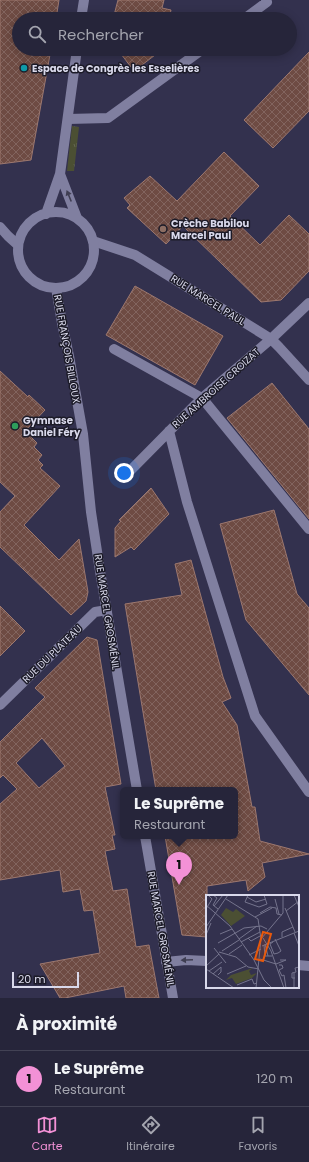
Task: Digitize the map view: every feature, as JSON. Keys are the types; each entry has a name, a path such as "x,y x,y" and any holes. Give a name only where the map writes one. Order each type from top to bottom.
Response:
{"street":[{"path":"82,12 84,0"},
{"path":"253,12 267,2 266,0"},
{"path":"46,214 60,174 76,56"},
{"path":"68,119 108,118 193,56"},
{"path":"60,174 77,218 89,230 93,241 94,257 86,274 68,287 56,288 44,286 32,280 24,270 19,258 18,245 28,224 38,216 46,214 59,213 77,218"},
{"path":"0,227 18,245"},
{"name":"RUE MARCEL PAUL","path":"93,241 135,255 271,339 309,380"},
{"name":"RUE FRANÇOIS BILLOUX","path":"56,288 83,434"},
{"name":"RUE AMBROISE CROIZAT","path":"125,476 202,398 271,339 309,303"},
{"path":"114,349 202,398 309,528"},
{"path":"170,431 188,502 255,716 309,792"},
{"name":"RUE MARCEL GROSMÉNIL","path":"83,434 91,512 136,787"},
{"name":"RUE DU PLATEAU","path":"0,705 95,612 107,610"},
{"name":"RUE MARCEL GROSMÉNIL","path":"146,839 173,998"},
{"path":"166,962 186,960 206,961"},
{"path":"299,965 309,966"}],"green space":[{"path":"72,126 79,127 74,171 67,171"}],"building":[{"name":"Espace de Congrès les Esselières","path":"0,0 59,0 57,12 12,12 12,56 50,56 31,160 0,164"},
{"path":"118,0 164,0 162,8 171,10 171,12 115,12"},
{"path":"309,52 309,111 273,148 244,120"},
{"path":"123,56 154,56 134,71"},
{"path":"224,152 259,186 230,216 260,245 289,215 309,234 309,271 281,300 261,302 183,226 166,244 127,208 130,205 124,198 150,176 177,201"},
{"path":"135,286 223,336 195,385 106,335"},
{"path":"0,371 28,397 29,395 45,410 25,431 37,443 34,447 42,455 38,460 43,465 40,468 60,486 24,525 59,560 79,539 88,592 86,601 71,615 0,547 0,512 15,496 0,482"},
{"path":"272,383 309,429 309,519 227,418"},
{"path":"151,488 169,514 134,550 131,547 115,557 115,528 121,521 119,520"},
{"path":"274,510 297,594 309,608 309,695 246,620 220,524"},
{"path":"191,560 223,677 231,698 222,702 237,725 252,807 255,807 260,841 309,854 262,863 265,877 248,891 246,880 207,886 206,937 182,935 166,839 238,839 238,787 156,787 125,604 182,595 175,564"},
{"path":"0,606 25,631 0,656"},
{"path":"87,637 97,640 121,784 105,787 115,835 112,835 115,849 105,851 113,891 127,889 136,947 149,945 159,998 126,998 124,986 60,998 40,964 100,953 93,910 84,911 80,889 63,892 60,870 0,880 0,804 17,789 3,775 0,778 0,742 45,697 35,688","holes":["42,738 65,766 39,788 16,763"]}],"place":[{"name":"Espace de Congrès les Esselières","path":"24,68"},
{"name":"Crèche Babilou Marcel Paul","path":"163,229"},
{"name":"Gymnase Daniel Féry","path":"15,426"},
{"name":"Le Suprême","path":"179,885"}]}
